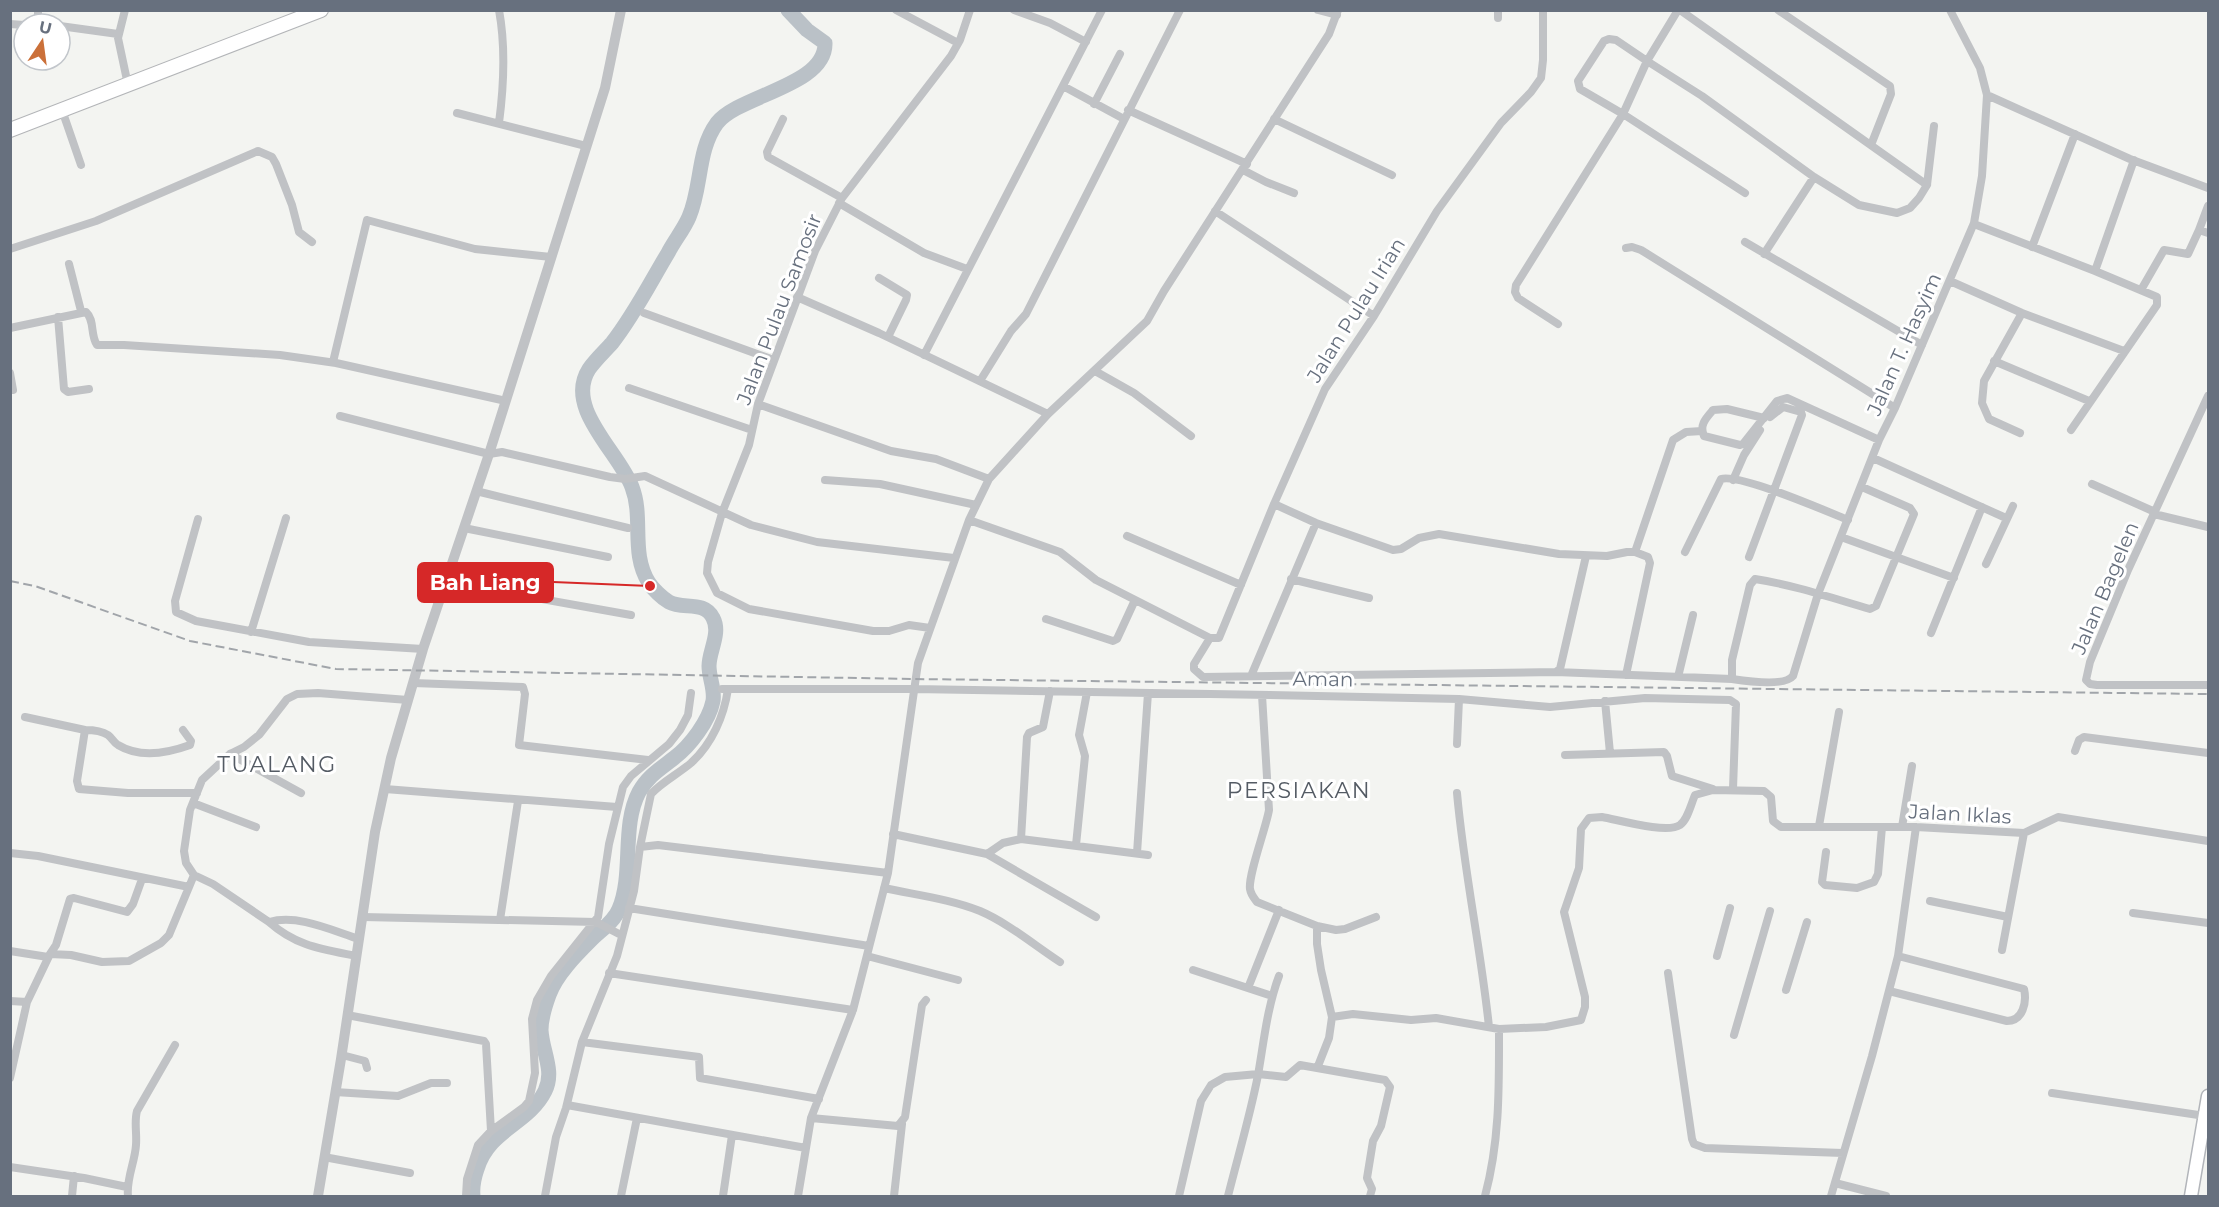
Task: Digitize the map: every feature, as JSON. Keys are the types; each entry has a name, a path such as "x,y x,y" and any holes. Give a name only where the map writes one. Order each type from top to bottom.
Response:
{"highway":[{"path":"10,130 321,10"}],"main road":[{"path":"2191,1197 2205,1139 2208,1096"}],"street":[{"path":"125,10 117,38 128,85"},
{"path":"499,10 504,81 499,123"},
{"path":"318,1197 342,1055 375,832 385,789 423,649 489,454 605,88 621,10"},
{"path":"896,10 958,43"},
{"name":"Jalan Pulau Samosir","path":"930,628 909,625 889,631 873,631 749,609 717,593 707,573 722,513 748,445 758,404 815,251 840,201 951,56 970,10"},
{"path":"1014,10 1050,23 1086,42"},
{"path":"924,355 1102,10"},
{"path":"980,381 1011,331 1026,314 1180,10"},
{"path":"798,1197 811,1118 853,1010 888,873 918,663 969,520 989,479 1048,414 1147,321 1329,34 1338,13 1318,10"},
{"name":"Jalan Pulau Irian","path":"1210,638 1219,638 1222,634 1274,504 1325,389 1374,316 1437,212 1501,123 1532,92 1541,78 1543,10"},
{"path":"1558,324 1518,298 1515,292 1516,285 1623,114 1647,61 1679,10 1927,184"},
{"path":"1778,10 1890,86 1891,94 1871,145"},
{"name":"Jalan T. Hasyim","path":"1732,679 1749,682 1785,682 1793,676 1818,594 1879,440 1974,224 1982,176 1987,95 1980,68 1950,10"},
{"path":"72,28 118,34"},
{"path":"1745,194 1623,114 1580,89 1578,81 1604,41 1616,40 1702,96 1814,177 1859,205 1897,213 1910,208 1927,184 1934,126"},
{"path":"1094,104 1120,54"},
{"path":"1063,86 1124,119"},
{"path":"1987,95 2134,160 2208,188"},
{"path":"62,110 81,165"},
{"path":"1128,110 1245,167 1266,182 1294,193"},
{"path":"457,113 586,146"},
{"path":"783,119 767,152 768,157 924,253 967,269"},
{"path":"1274,119 1392,176"},
{"path":"2032,247 2075,134"},
{"path":"10,249 99,220 258,151 272,157 296,216 299,232 312,242"},
{"path":"2095,271 2134,160"},
{"path":"1764,254 1814,177"},
{"path":"2141,290 2162,252 2168,250 2188,255 2208,206"},
{"path":"1215,211 1374,316"},
{"path":"333,363 367,220 475,249 551,257"},
{"path":"1974,224 2157,297 2157,305 2071,430"},
{"path":"2199,230 2208,233"},
{"path":"1745,242 1922,345"},
{"path":"1626,248 1641,250 1895,408"},
{"path":"69,264 81,311"},
{"path":"879,278 907,295 888,337"},
{"path":"1950,281 2022,313 2124,351"},
{"path":"797,297 888,337 1048,414"},
{"path":"10,328 81,311 89,314 94,341 97,345 280,355 333,363 506,401"},
{"path":"644,313 774,360"},
{"path":"2020,433 1989,419 1982,403 1984,381 2022,313"},
{"path":"58,317 64,389 68,392 89,389"},
{"path":"1994,361 2089,401"},
{"path":"1095,371 1134,393 1191,436"},
{"path":"10,373 13,390"},
{"path":"629,388 752,430"},
{"name":"Jalan Bagelen","path":"2208,396 2102,632 2087,671 2086,680 2090,684 2097,685 2208,685"},
{"path":"1764,418 1727,409 1713,410 1703,421 1702,431 1704,436 1743,444 1764,418 1777,401 1787,398 1879,440"},
{"path":"758,404 891,451 936,459 989,479"},
{"path":"1733,480 1754,439 1774,412 1783,407 1801,412 1802,415 1749,557"},
{"path":"340,416 489,454 502,452 625,479 645,476 751,525 817,542 954,558"},
{"path":"1635,552 1672,440 1686,432 1702,431"},
{"path":"1873,458 2006,518"},
{"path":"1685,552 1721,479 1726,478 1774,492 1848,520"},
{"path":"825,480 880,484 976,505"},
{"path":"2092,484 2155,513 2208,527"},
{"path":"969,520 1060,552 1096,580 1210,638 1194,664 1197,674 1203,677 1556,672 1732,679 1732,660 1750,585 1755,579 1778,582 1873,608 1880,599 1914,514 1913,511 1862,487"},
{"path":"476,491 628,528"},
{"path":"1274,504 1316,523 1393,550 1401,549 1419,538 1439,534 1558,554 1607,556 1635,552 1648,558 1650,563 1626,675"},
{"path":"1986,564 2013,506"},
{"path":"1931,633 1982,507"},
{"path":"251,632 286,518"},
{"path":"198,519 175,601 176,612 196,621 309,642 423,649"},
{"path":"1251,676 1316,523"},
{"path":"464,528 608,557"},
{"path":"1127,536 1241,585"},
{"path":"1841,537 1954,578"},
{"path":"1556,672 1560,669 1586,555"},
{"path":"1291,579 1369,598"},
{"path":"446,582 631,615"},
{"path":"1046,619 1113,641 1117,639 1135,600"},
{"path":"1678,677 1693,615"},
{"path":"413,683 523,687 525,694 519,745 648,760"},
{"name":"Aman","path":"640,847 651,795 705,748 722,715 725,689 914,689 1459,699 1550,707 1645,698 1730,700 1736,704 1732,789"},
{"path":"1021,839 1027,737 1029,733 1042,727 1050,691"},
{"path":"1076,845 1085,756 1079,735 1087,692"},
{"path":"356,956 306,945 284,935 269,922 213,884 194,875 186,863 184,851 193,803 202,780 230,754 244,747 259,735 287,699 297,694 318,693 408,700"},
{"path":"466,1197 467,1179 478,1146 491,1131 529,1101 535,1073 532,1018 537,1000 551,976 598,923 617,807 623,787 648,760 669,744 680,730 688,715 691,693"},
{"path":"1137,853 1148,693"},
{"path":"1262,695 1269,810 1250,888 1252,895 1257,902 1317,926 1336,930 1346,929 1376,917"},
{"path":"1457,744 1459,699"},
{"path":"1605,701 1610,753"},
{"path":"1819,826 1839,712"},
{"path":"25,717 106,734 116,744 138,752 164,754 174,748 190,745 191,741 183,730"},
{"path":"85,730 77,781 79,789 128,793 197,793"},
{"path":"2075,751 2079,740 2084,737 2208,753"},
{"path":"1565,755 1664,752 1672,776 1713,790"},
{"path":"230,754 302,794"},
{"path":"1902,827 1912,766"},
{"path":"385,789 617,807"},
{"path":"1332,1017 1353,1014 1411,1020 1436,1018 1499,1029 1546,1027 1581,1020 1585,997 1564,912 1579,868 1581,829 1585,821 1593,817 1602,817 1658,828 1679,826 1686,817 1695,795 1713,790 1732,789"},
{"name":"Jalan Iklas","path":"1732,789 1764,791 1769,794 1773,821 1781,826 1916,827 2024,833 2058,817 2208,841"},
{"path":"1457,793 1462,849 1489,1027"},
{"path":"500,920 518,801"},
{"path":"193,803 256,827"},
{"path":"1826,852 1822,882 1825,885 1857,888 1874,882 1878,874 1882,827"},
{"path":"1831,1197 1898,956 1916,827"},
{"path":"2002,950 2024,833"},
{"path":"894,834 987,854 1096,917"},
{"path":"987,854 1003,843 1021,839 1148,855"},
{"path":"546,1197 556,1137 567,1105 582,1042 617,956 619,934 634,891 640,847 658,846 888,873"},
{"path":"10,853 38,856 189,887"},
{"path":"10,951 49,956 71,955 102,962 129,961 162,943 169,934 194,875"},
{"path":"10,1078 27,1002 56,945 70,900 74,898 127,912 134,904 142,879"},
{"path":"884,888 930,897 980,911 1060,962"},
{"path":"1930,901 2008,917"},
{"path":"629,908 869,946"},
{"path":"1717,956 1730,908"},
{"path":"1248,988 1279,910"},
{"path":"1734,1035 1770,911"},
{"path":"2133,913 2208,923"},
{"path":"363,917 598,923 619,934"},
{"path":"269,922 282,918 294,919 359,939"},
{"path":"1786,990 1807,922"},
{"path":"1317,926 1321,970 1332,1017 1329,1038 1318,1066"},
{"path":"867,956 958,980"},
{"path":"1889,991 2007,1021 2019,1018 2024,1005 2025,989 1898,956"},
{"path":"1193,970 1272,996"},
{"path":"1668,973 1694,1144 1705,1148 1843,1153"},
{"path":"609,974 853,1010"},
{"path":"1228,1197 1258,1074 1260,1052 1272,996 1279,976"},
{"path":"10,1000 27,1002"},
{"path":"894,1197 902,1124 922,1005 926,1000"},
{"path":"347,1015 484,1041 491,1131"},
{"path":"1485,1197 1496,1149 1499,1029"},
{"path":"582,1042 699,1057 700,1078 819,1099"},
{"path":"10,1167 74,1176 127,1192 136,1147 137,1111 175,1045"},
{"path":"342,1055 364,1061 367,1068"},
{"path":"1179,1197 1201,1101 1211,1085 1226,1077 1258,1074 1286,1077 1297,1066 1318,1066 1385,1080 1389,1083 1381,1126 1373,1141 1370,1159 1367,1178 1372,1189 1371,1197"},
{"path":"335,1092 398,1096 426,1084 447,1083"},
{"path":"2052,1093 2205,1116"},
{"path":"567,1105 806,1148"},
{"path":"621,1197 637,1118"},
{"path":"811,1118 898,1126 902,1124"},
{"path":"723,1197 732,1135"},
{"path":"324,1157 410,1173"},
{"path":"72,1197 74,1176"},
{"path":"1835,1183 1886,1197"}],"waterway":[{"path":"473,1196 477,1169 490,1145 529,1112 545,1091 549,1076 541,1030 546,1004 561,973 617,914 626,881 630,820 639,792 650,777 680,753 692,740 711,709 713,692 709,666 716,630 713,618 709,612 699,607 669,602 649,583 640,560 637,511 632,487 588,414 583,399 583,384 589,369 628,321 687,222 706,145 717,123 728,113 797,80 812,70 822,58 825,43 807,30 788,10"}],"railway":[{"path":"10,581 35,586 190,641 336,669 913,679 2208,694"}],"place":[{"name":"Bah Liang","path":"650,586"}],"district":[{"name":"TUALANG","path":"277,764"},
{"name":"PERSIAKAN","path":"1299,790"}]}
